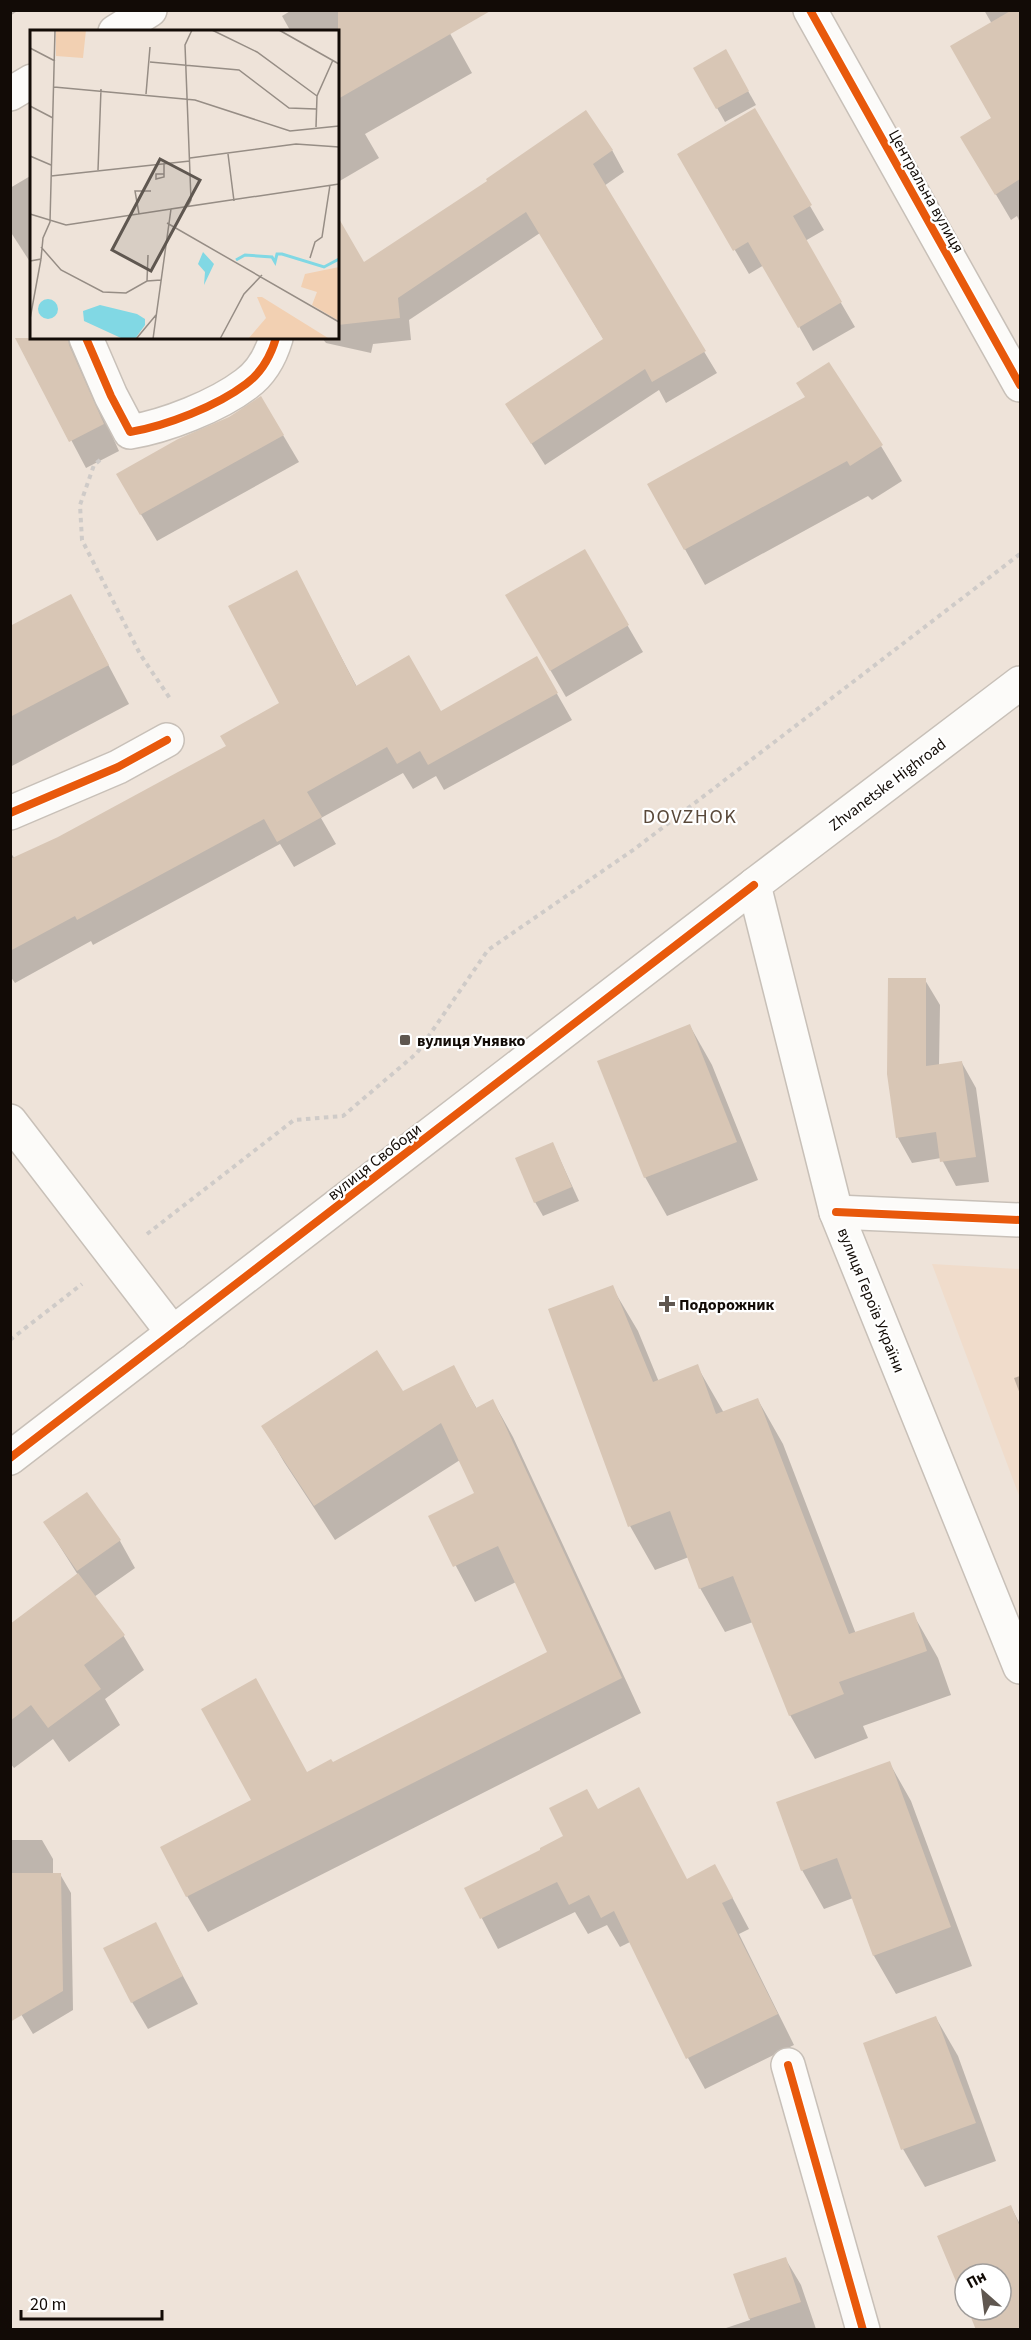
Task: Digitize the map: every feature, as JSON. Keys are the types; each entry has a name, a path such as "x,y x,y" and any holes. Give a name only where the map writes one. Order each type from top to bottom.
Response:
{"street":[{"name":"Центральна вулиця","path":"810,10 1020,385"},
{"path":"10,94 30,82"},
{"path":"86,339 111,396 130,432 154,428 189,414 246,384 262,367 273,349 276,339"},
{"name":"Zhvanetske Highroad","path":"754,885 1020,683"},
{"path":"10,813 118,767 167,740"},
{"name":"вулиця Героїв України","path":"754,885 836,1212 1020,1667"},
{"name":"вулиця Свободи","path":"10,1458 754,885"},
{"path":"10,1121 173,1333"},
{"path":"836,1212 1020,1220"},
{"path":"788,2066 864,2330"}],"path":[{"path":"130,432 94,465 80,505 82,540 140,654 171,699 174,719 171,736 167,740"},
{"path":"10,1340 294,1120 343,1116 417,1053 488,950 636,848 1020,554"}],"shaded area":[{"path":"932,1264 1020,1269 1020,1498"}],"building":[{"path":"338,10 492,10 339,98"},
{"path":"1012,10 1020,10 1020,179 995,195 960,137 991,118 950,46"},
{"path":"726,49 749,91 716,109 693,68"},
{"path":"755,108 812,205 793,216 842,302 798,328 748,242 733,251 677,154"},
{"path":"586,110 613,150 593,164 706,351 652,382 645,369 531,444 505,404 603,339 526,212 398,298 400,318 339,325 339,219 364,262 487,181 486,179"},
{"path":"15,338 68,339 104,424 69,442"},
{"path":"829,362 883,445 850,466 847,461 684,550 647,484 805,397 796,383"},
{"path":"261,396 284,435 140,515 116,474 178,439 229,417"},
{"path":"585,549 629,625 550,671 505,595"},
{"path":"297,570 356,686 409,655 441,711 537,656 558,693 428,765 420,751 397,764 387,747 307,792 322,817 277,842 264,819 77,920 75,916 10,951 10,859 58,837 226,746 220,736 279,703 228,606"},
{"path":"71,594 109,665 10,717 10,626"},
{"path":"888,978 926,978 926,1066 962,1061 976,1157 940,1162 936,1132 896,1138 887,1074"},
{"path":"690,1024 737,1142 644,1178 597,1061"},
{"path":"553,1142 572,1187 534,1203 515,1158"},
{"path":"613,1285 653,1382 698,1364 716,1414 758,1398 849,1634 914,1612 927,1651 839,1682 844,1694 789,1716 733,1576 699,1589 670,1511 628,1527 548,1309"},
{"path":"377,1350 403,1391 454,1365 476,1408 493,1399 622,1678 186,1897 160,1847 251,1800 201,1709 256,1678 307,1772 331,1759 333,1762 547,1652 498,1546 453,1567 428,1516 474,1493 441,1423 314,1506 261,1426"},
{"path":"87,1492 121,1540 77,1571 43,1522"},
{"path":"78,1573 125,1635 84,1665 101,1689 48,1728 31,1705 10,1721 10,1624"},
{"path":"890,1761 951,1927 873,1956 837,1858 801,1871 776,1802"},
{"path":"639,1787 687,1879 715,1864 733,1898 722,1903 778,2014 686,2059 614,1911 601,1918 589,1895 569,1905 557,1882 480,1919 464,1888 563,1836 549,1808 587,1789 598,1809"},
{"path":"10,1873 61,1873 63,1991 10,2022"},
{"path":"156,1922 183,1976 131,2003 103,1948"},
{"path":"936,2016 976,2123 901,2150 863,2043"},
{"path":"1011,2205 1020,2227 1020,2330 976,2330 973,2322 1013,2322 1013,2262 953,2262 953,2274 937,2236"},
{"path":"786,2257 801,2302 749,2319 733,2274"}],"cycle path":[{"path":"810,10 1020,385"},
{"path":"86,339 111,396 130,432 191,414 234,392 251,380 261,369 276,339"},
{"path":"10,813 118,767 167,740"},
{"path":"10,1458 754,885"},
{"path":"836,1212 1020,1220"},
{"path":"788,2065 863,2330"}],"place":[{"name":"вулиця Унявко","path":"405,1040"},
{"name":"Подорожник","path":"667,1304"}],"district":[{"name":"DOVZHOK","path":"690,816"}]}
